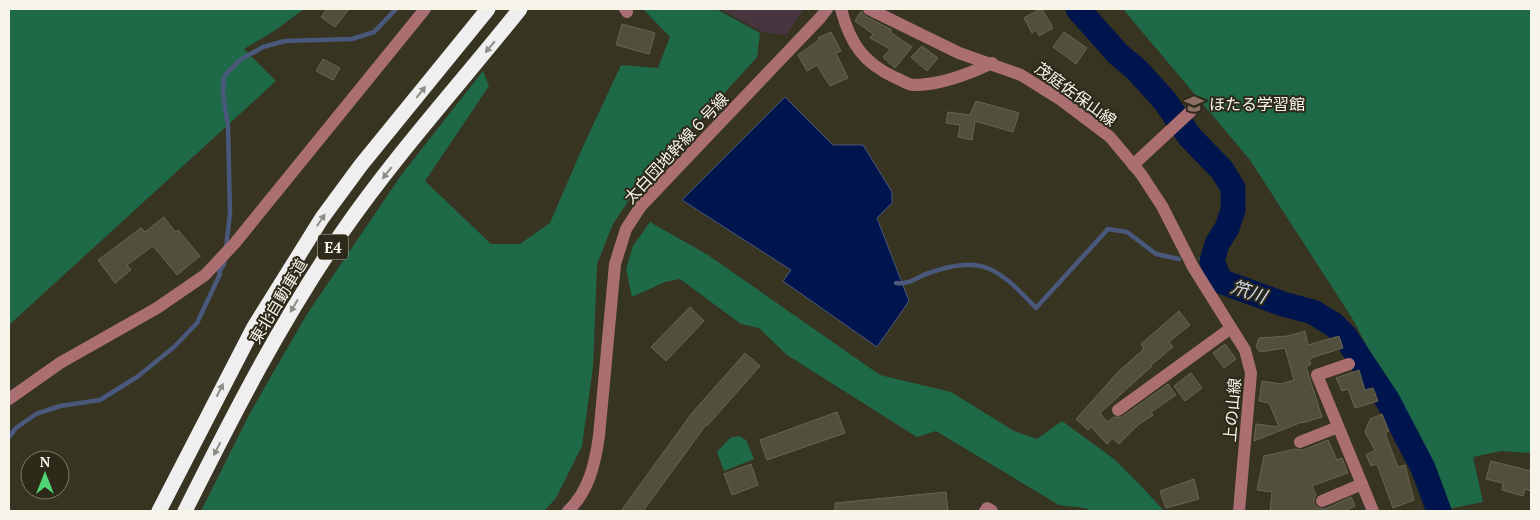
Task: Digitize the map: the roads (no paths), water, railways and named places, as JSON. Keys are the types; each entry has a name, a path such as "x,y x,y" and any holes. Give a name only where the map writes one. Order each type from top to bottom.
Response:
{"highway":[{"name":"東北自動車道","path":"159,511 254,328 322,218 361,165 488,9"},
{"name":"東北自動車道","path":"185,511 277,334 309,282 378,184 520,9"}],"street":[{"path":"9,399 60,362 157,308 204,275 235,243 425,9"},
{"name":"太白団地幹線６号線","path":"568,511 584,491 594,465 599,436 615,264 626,229 641,206 827,9"},
{"path":"841,9 857,51 883,72 912,85 941,81 974,72 992,64"},
{"name":"茂庭佐保山線","path":"869,9 888,13 960,53 1021,75 1061,100 1110,138 1133,165 1162,206 1194,267"},
{"path":"1133,165 1190,112"},
{"name":"上の山線","path":"1194,267 1245,350 1252,373 1239,511"},
{"path":"1118,410 1231,328"},
{"path":"1350,364 1317,375 1372,511"},
{"path":"1300,442 1338,427"},
{"path":"1322,501 1362,484"},
{"path":"984,511 987,508 992,511"}],"waterway":[{"path":"226,248 230,213 228,126 223,94 224,76 240,60 263,47 285,41 352,39 374,32 396,9"},
{"name":"笊川","path":"1078,9 1118,54 1137,70 1165,101 1190,137 1222,170 1233,188 1233,210 1227,228 1217,244 1212,261 1220,281 1283,304 1313,312 1334,325 1345,336 1388,401 1423,468 1439,511"},
{"path":"896,283 909,282 948,267 977,265 989,269 1011,283 1036,308 1108,229 1127,232 1156,254 1179,259"},
{"path":"9,437 16,428 36,414 60,406 100,400 137,377 174,347 197,323 220,274 219,272 225,258"},
{"path":"1201,259 1212,261"}],"place":[{"name":"ほたる学習館","path":"1194,104"}]}
